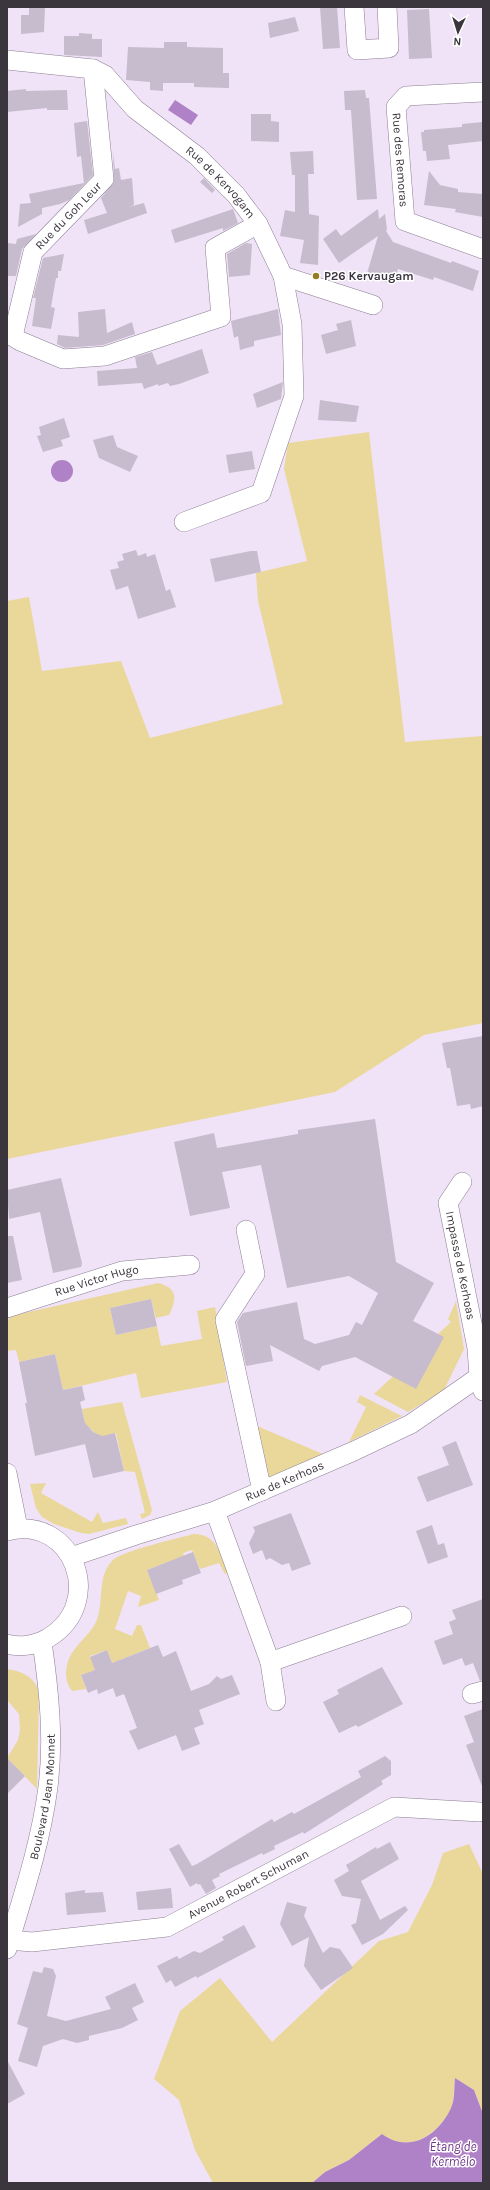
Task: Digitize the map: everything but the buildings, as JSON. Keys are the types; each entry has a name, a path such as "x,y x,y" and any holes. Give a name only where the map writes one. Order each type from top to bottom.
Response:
{"street":[{"path":"354,7 357,50 389,48 387,7"},
{"name":"Rue de Kervogam","path":"7,60 93,69 105,75 135,109 197,156 236,195 258,224 215,248 221,317 105,356 63,359 10,335"},
{"name":"Rue du Goh Leur","path":"10,335 33,252 104,179 93,69"},
{"name":"Rue des Remoras","path":"483,92 406,96 396,107 405,221 483,249"},
{"path":"184,522 261,493 294,396 292,324 283,276 258,224"},
{"path":"283,276 373,305"},
{"name":"Impasse de Kerhoas","path":"462,1182 448,1203 477,1348 482,1381"},
{"path":"246,1230 255,1274 225,1320 262,1491"},
{"name":"Rue Victor Hugo","path":"7,1308 122,1271 190,1265"},
{"name":"Rue de Kerhoas","path":"71,1557 136,1534 216,1511 411,1424 482,1381"},
{"path":"7,1472 13,1529 45,1534 60,1543 71,1557 79,1576 79,1596 77,1603 72,1616 60,1632 42,1642 27,1646 7,1644"},
{"path":"216,1511 270,1662 276,1701"},
{"path":"270,1662 402,1616"},
{"name":"Boulevard Jean Monnet","path":"8,1944 37,1845 48,1787 50,1729 42,1642"},
{"name":"Avenue Robert Schuman","path":"8,1944 167,1928 394,1807 480,1812"}],"shaded area":[{"path":"369,432 405,742 483,736 483,1023 424,1035 335,1092 7,1159 7,601 29,597 42,671 121,661 150,738 283,704 258,601 256,573 307,561 284,469 288,443"},
{"path":"158,1283 169,1288 174,1295 173,1304 169,1315 156,1318 151,1299 110,1308 116,1335 157,1326 161,1346 202,1339 197,1311 215,1307 227,1382 141,1398 136,1373 63,1390 55,1354 19,1362 16,1350 7,1351 7,1322 11,1316"},
{"path":"456,1301 464,1349 444,1390 408,1412 374,1394 451,1322 448,1319"},
{"path":"360,1395 402,1416 349,1442 366,1407 357,1402"},
{"path":"122,1402 152,1510 150,1515 142,1519 140,1514 145,1513 135,1472 124,1471 116,1433 98,1437 91,1429 86,1429 82,1409"},
{"path":"252,1424 323,1454 264,1480"},
{"path":"46,1483 41,1493 92,1522 98,1512 103,1523 126,1518 128,1524 89,1534 81,1533 54,1524 42,1517 36,1508 30,1484"},
{"path":"194,1534 202,1535 213,1542 220,1553 228,1573 225,1574 219,1563 200,1569 192,1550 183,1553 184,1556 147,1570 159,1600 138,1607 141,1596 128,1591 115,1629 132,1636 137,1625 141,1625 150,1648 112,1663 107,1650 90,1656 95,1670 81,1675 86,1689 72,1691 66,1679 67,1665 72,1653 93,1628 96,1622 99,1614 104,1574 108,1566 118,1556 151,1545"},
{"path":"7,1669 26,1675 34,1682 39,1691 37,1789 7,1758 18,1740 20,1730 19,1714 7,1700"},
{"path":"469,1844 483,1874 483,2114 474,2090 455,2078 453,2104 450,2112 440,2125 420,2140 412,2142 398,2141 390,2139 382,2134 349,2160 325,2172 312,2183 213,2183 195,2150 179,2100 154,2079 180,2011 220,1978 272,2042 379,1941 408,1932 432,1885 443,1853"}],"water":[{"path":"175,100 198,115 191,125 168,110"},
{"path":"58,460 66,460 73,467 73,475 66,482 58,482 51,475 51,467"},
{"name":"Étang de Kermélo","path":"455,2078 474,2090 483,2114 483,2183 312,2183 325,2172 349,2160 382,2134 392,2140 412,2142 431,2134 439,2127 451,2108 454,2097"}],"place":[{"name":"P26 Kervaugam","path":"316,276"}]}
